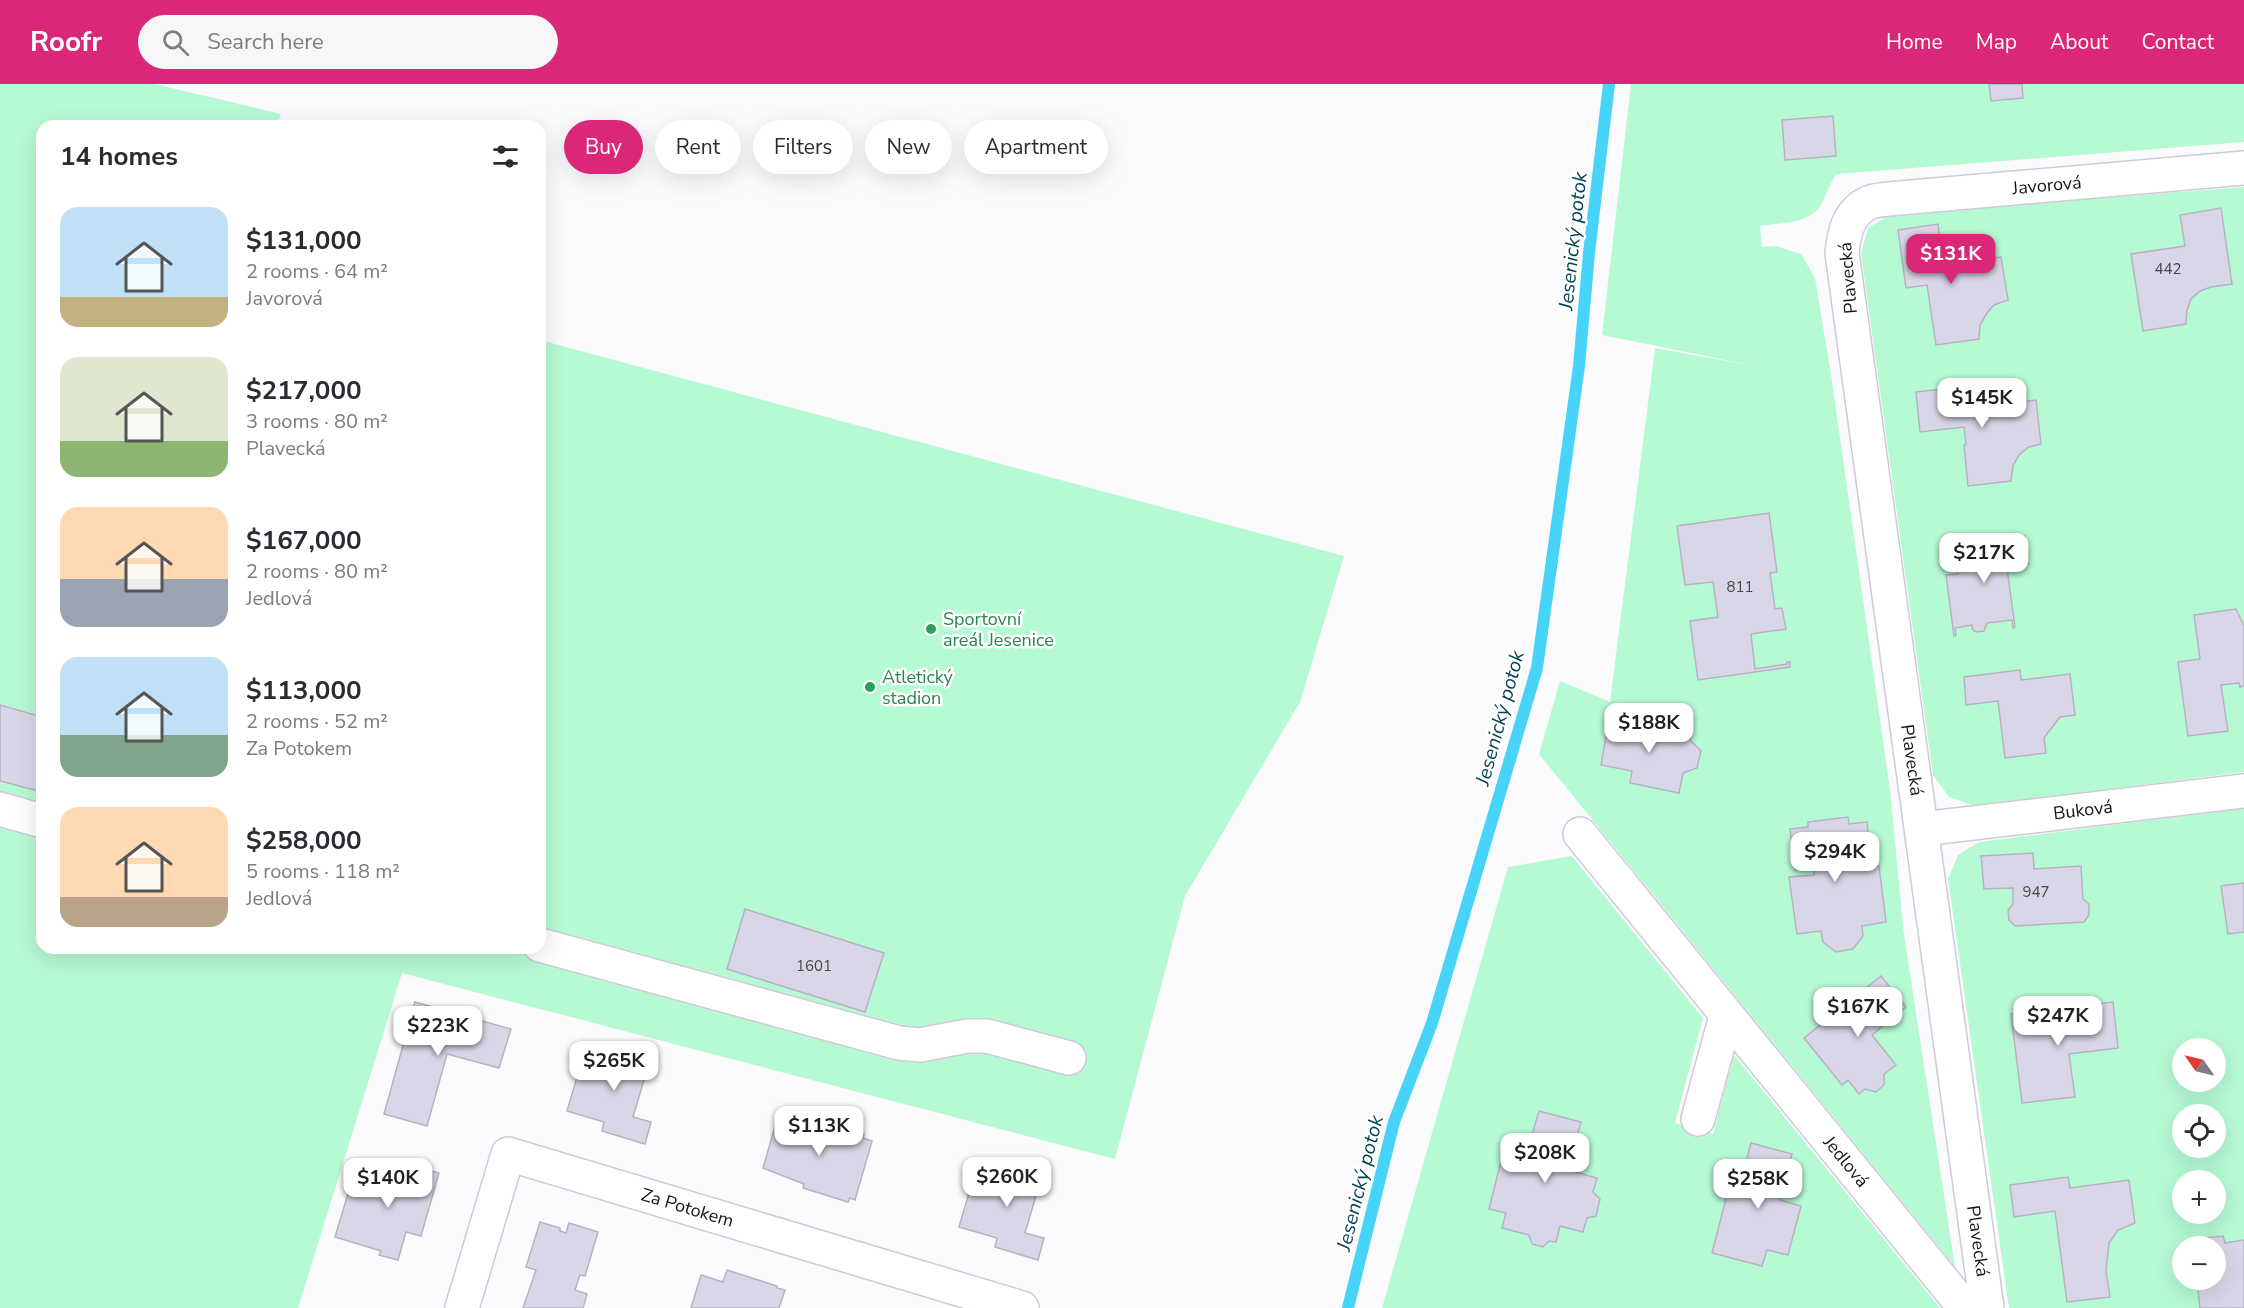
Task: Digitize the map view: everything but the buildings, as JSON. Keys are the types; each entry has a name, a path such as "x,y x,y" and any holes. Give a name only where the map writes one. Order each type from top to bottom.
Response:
{"street":[{"name":"Javorová","path":"1854,214 1869,202 1888,199 2244,168"},
{"name":"Plavecká","path":"1854,214 1844,232 1842,253 1987,1308"},
{"name":"Buková","path":"1922,829 2244,791"},
{"path":"0,809 36,819"},
{"name":"Jedlová","path":"1580,834 1965,1308"},
{"path":"546,947 899,1043 920,1045 967,1036 987,1036 1069,1058"},
{"path":"1698,1119 1726,1016"},
{"name":"Za Potokem","path":"462,1308 508,1154 1022,1308"}],"green space":[{"name":"Sportovní areál Jesenice","path":"0,84 155,84 281,114 279,120 36,120 36,954 546,954 546,342 1344,556 1300,702 1185,896 1115,1159 402,973 298,1308 0,1308"},
{"path":"1631,84 2244,84 2244,142 1837,174 1821,205 1813,213 1791,222 1760,226 1762,247 1776,246 1801,254 1815,278 1832,381 1890,790 1904,935 1955,1267 1539,754 1560,681 1610,702 1655,348 1755,366 1602,335"},
{"path":"2244,187 2244,772 1974,806 1949,797 1933,775 1861,253 1868,228 1891,214"},
{"path":"2244,808 2244,1308 2009,1308 1948,879 1958,855 1979,842"},
{"path":"1572,856 1703,1018 1675,1123 1713,1134 1734,1055 1940,1308 1382,1308 1508,867"}],"waterway":[{"name":"Jesenický potok","path":"1348,1308 1394,1122 1432,1023 1537,668 1579,366 1589,253 1609,84"}],"place":[{"name":"Sportovní areál Jesenice","path":"931,629"},
{"name":"Atletický stadion","path":"870,687"}]}
